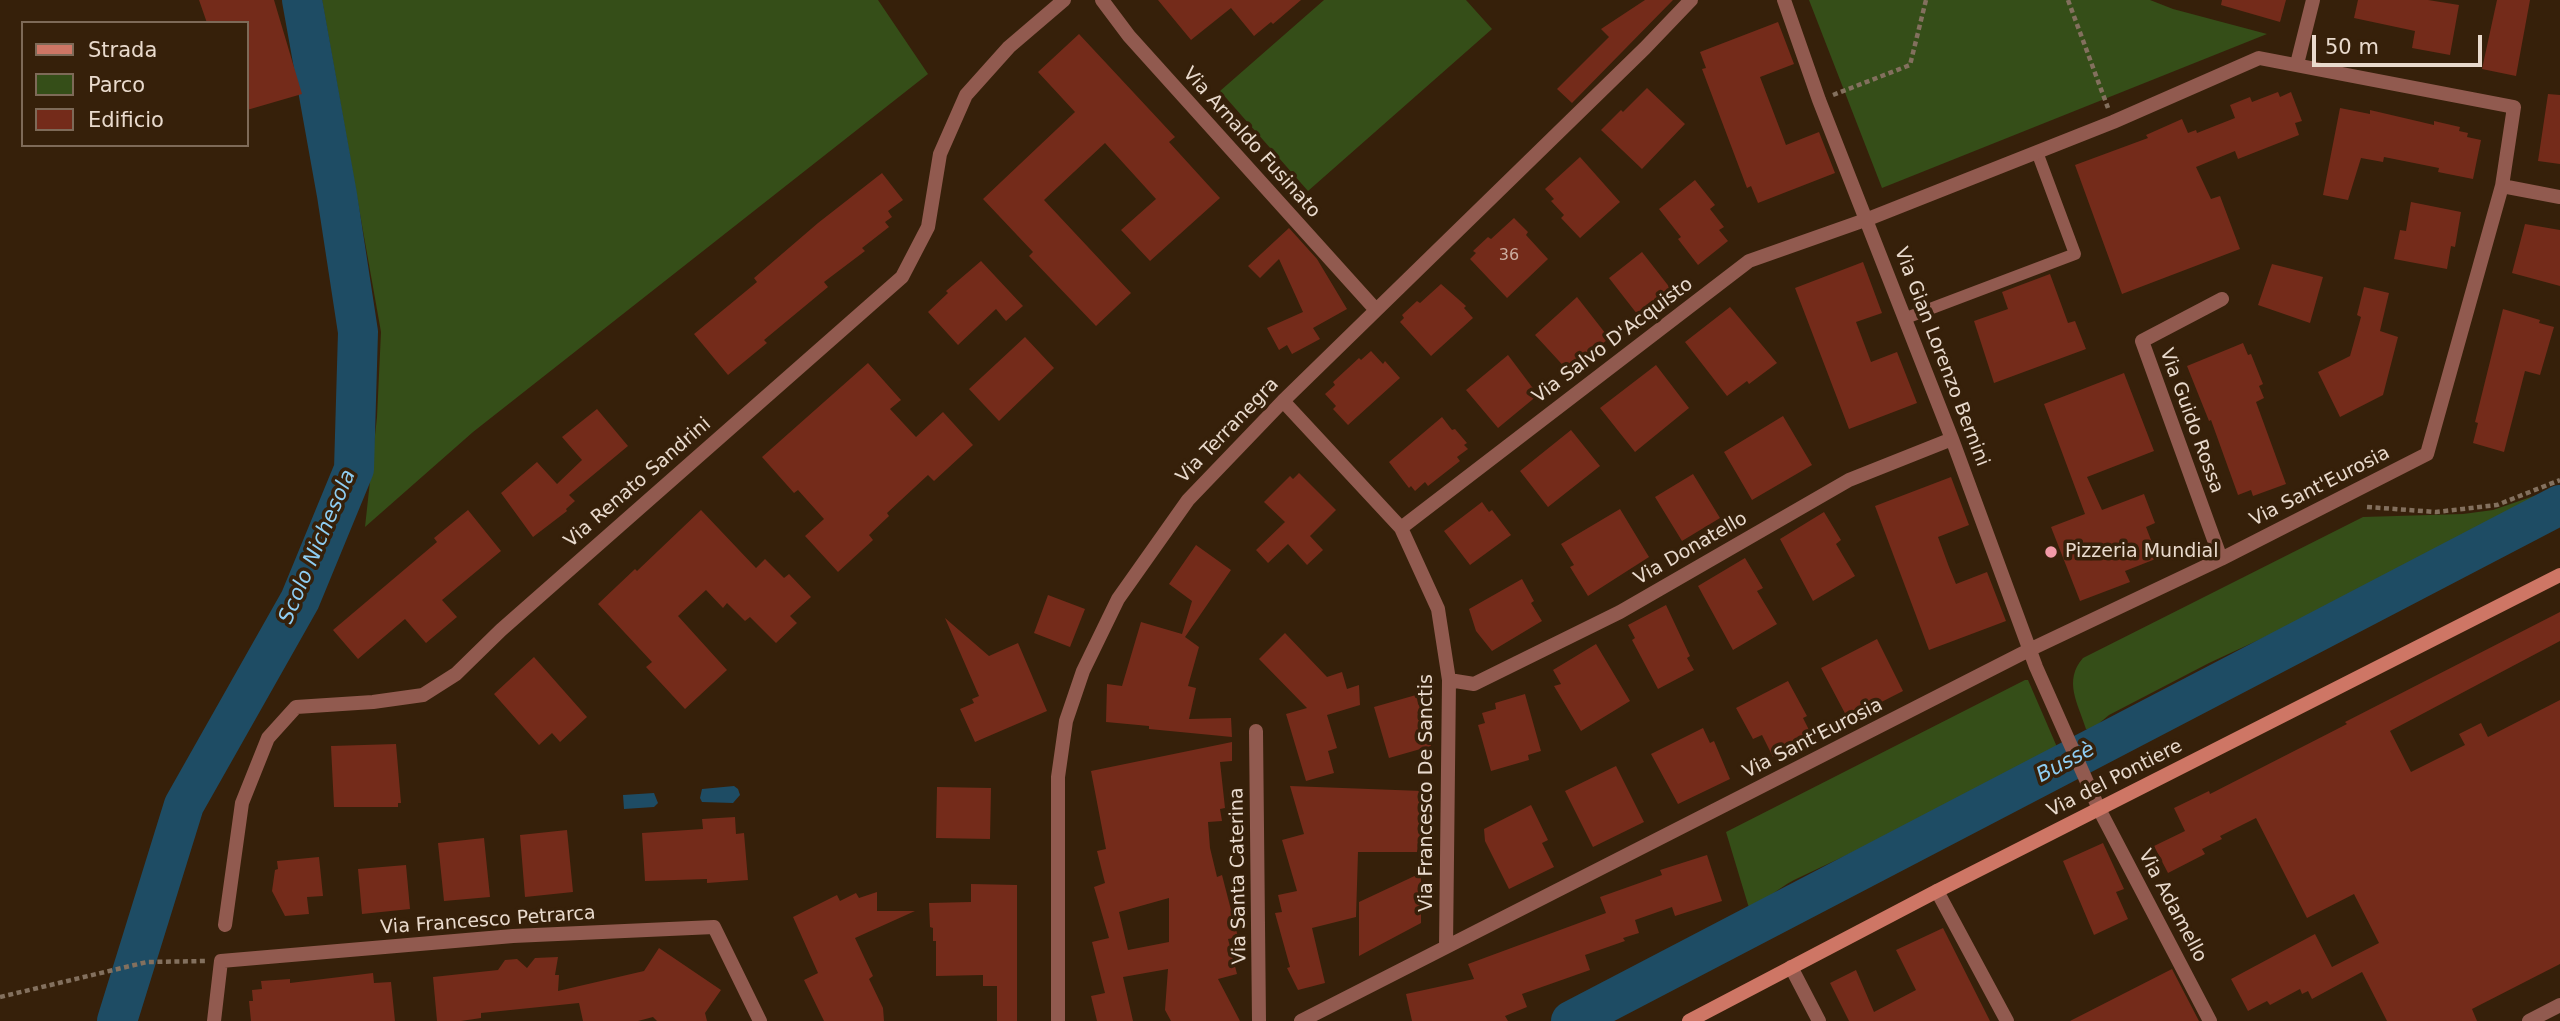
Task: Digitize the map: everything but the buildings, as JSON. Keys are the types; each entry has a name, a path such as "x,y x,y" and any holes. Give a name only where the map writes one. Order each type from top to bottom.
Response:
{"main road":[{"name":"Via del Pontiere","path":"1689,1021 1937,891 2096,802 2560,575"}],"street":[{"name":"Via Renato Sandrini","path":"225,925 242,803 268,738 296,707 373,702 423,695 456,674 501,629 902,277 928,227 940,154 966,96 1009,47 1064,0"},
{"name":"Via Arnaldo Fusinato","path":"1102,0 1129,36 1376,310"},
{"name":"Via Terranegra","path":"1058,1021 1058,777 1066,721 1083,671 1118,599 1188,500 1283,401 1645,48 1690,0"},
{"name":"Via Gian Lorenzo Bernini","path":"1784,0 1819,100 1868,219 2029,650 2062,729"},
{"path":"2297,64 2313,0"},
{"name":"Via Sant'Eurosia","path":"1301,1021 2029,650 2221,559 2427,454 2502,186 2514,107 2259,58 2113,122 1868,219"},
{"path":"2502,186 2560,197"},
{"name":"Via Salvo D'Acquisto","path":"1401,528 1749,261 1868,219"},
{"name":"Via Guido Rossa","path":"2221,559 2142,341 2222,299"},
{"name":"Via Francesco De Sanctis","path":"1283,401 1401,528 1438,609 1449,680 1446,947"},
{"name":"Via Donatello","path":"1449,680 1474,684 1620,612 1849,480 1952,439"},
{"name":"Via Adamello","path":"2062,729 2096,802 2210,1021"},
{"name":"Via Santa Caterina","path":"1256,731 1259,1021"},
{"path":"1937,891 2007,1021"},
{"name":"Via Francesco Petrarca","path":"221,961 513,936 714,927 760,1021"},
{"path":"214,1021 221,961"},
{"path":"1791,967 1819,1021"},
{"path":"2529,1021 2560,1005"}],"lane":[{"path":"1906,318 2075,254 2037,152"}],"path":[{"path":"1819,100 1910,65 1926,0"},
{"path":"2068,0 2113,122"},
{"path":"2367,507 2436,512 2497,505 2560,480"},
{"path":"0,997 147,962 221,961"}],"green space":[{"path":"322,0 878,0 928,74 473,432 365,527 377,417 381,332"},
{"path":"1324,0 1466,0 1492,29 1308,191 1220,91"},
{"path":"1809,0 2150,0 2173,9 2267,34 1882,188"},
{"path":"2560,487 2560,493 2209,663 2109,715 2091,730 2086,729 2073,684 2077,667 2083,658 2363,517 2463,514 2493,510"},
{"path":"2028,680 2057,747 2054,752 1794,880 1749,908 1726,832"}],"water":[{"path":"734,786 740,795 733,803 702,802 700,798 702,789"},
{"path":"654,793 658,803 654,807 624,809 623,795"}],"waterway":[{"name":"Scolo Nichesola","path":"117,1021 184,805 300,600 354,469 358,332 302,0"},
{"name":"Bussè","path":"1571,1021 2560,505"}],"place":[{"name":"Pizzeria Mundial","path":"2051,552"}]}
